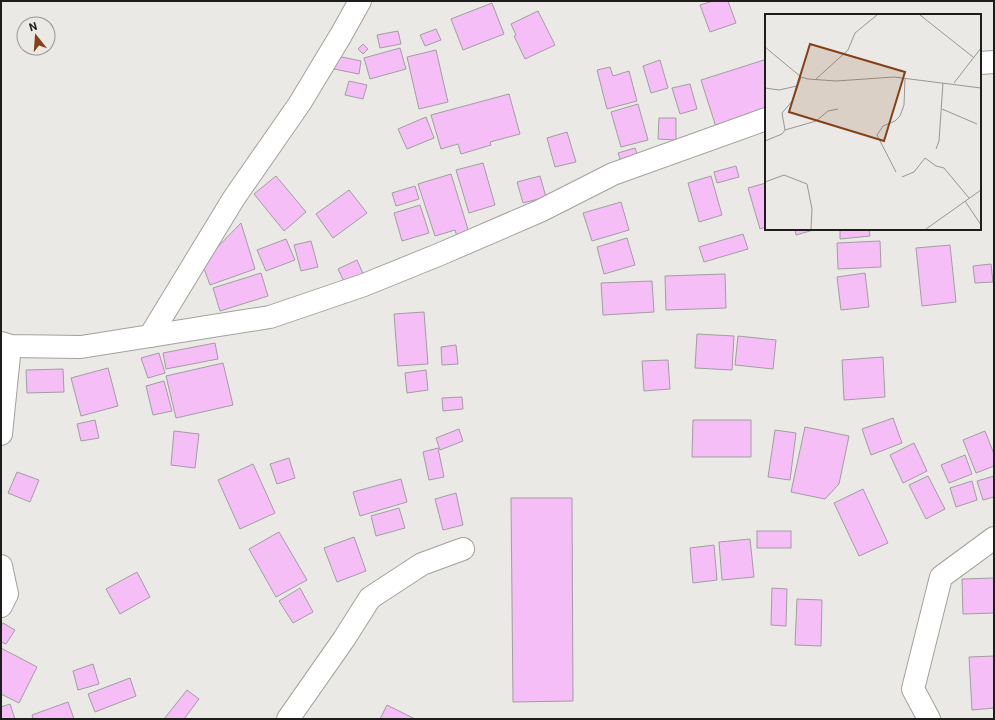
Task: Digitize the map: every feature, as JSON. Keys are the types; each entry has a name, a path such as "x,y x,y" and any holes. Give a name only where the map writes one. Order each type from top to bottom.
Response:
{"street":[{"path":"150,336 234,198 300,103 360,1"},
{"path":"981,63 994,62"},
{"path":"1,434 5,345 82,347 270,317 364,285 438,255 540,211 613,174 765,119"},
{"path":"930,719 913,688 941,578 994,538"},
{"path":"288,719 344,640 370,598 422,564 463,549"},
{"path":"1,566 7,594 1,606"}],"building":[{"path":"713,1 728,1 736,23 710,32 700,5"},
{"path":"492,3 504,34 463,50 451,19"},
{"path":"538,11 555,45 525,59 514,36 516,35 511,24"},
{"path":"436,29 441,40 425,46 420,35"},
{"path":"398,31 401,44 380,48 377,35"},
{"path":"363,44 368,49 363,54 358,49"},
{"path":"400,48 406,69 370,79 364,58"},
{"path":"436,50 448,102 419,109 407,57"},
{"path":"337,56 361,61 359,74 334,69"},
{"path":"660,60 668,88 651,93 643,66"},
{"path":"764,60 765,111 716,127 701,80"},
{"path":"610,67 613,76 629,71 637,101 607,109 597,70"},
{"path":"349,81 367,85 363,99 345,95"},
{"path":"690,84 697,109 680,114 672,88"},
{"path":"509,94 520,134 490,142 491,145 461,154 458,144 441,149 431,115"},
{"path":"638,104 648,140 621,147 611,112"},
{"path":"426,117 434,138 407,149 398,129"},
{"path":"659,118 676,118 676,140 658,139"},
{"path":"567,132 576,162 555,167 547,138"},
{"path":"635,148 638,157 621,162 618,153"},
{"path":"483,163 495,205 469,213 456,170"},
{"path":"736,166 739,177 717,183 714,172"},
{"path":"451,174 470,236 458,240 455,230 435,236 418,184"},
{"path":"276,176 306,212 284,231 254,194"},
{"path":"540,176 546,197 523,203 517,182"},
{"path":"711,176 722,215 699,222 688,183"},
{"path":"765,183 765,227 760,229 748,188"},
{"path":"415,186 419,199 396,206 392,193"},
{"path":"349,190 367,213 333,238 316,214"},
{"path":"621,202 629,230 592,241 583,213"},
{"path":"420,205 429,233 402,241 394,213"},
{"path":"241,223 255,269 210,285 202,263"},
{"path":"795,230 814,230 796,235"},
{"path":"840,230 869,230 870,236 840,239"},
{"path":"743,234 748,249 704,262 699,247"},
{"path":"627,238 635,265 604,274 597,247"},
{"path":"286,239 295,260 266,271 257,250"},
{"path":"311,241 318,267 301,271 294,245"},
{"path":"880,241 881,267 838,269 837,243"},
{"path":"950,245 956,302 922,306 916,248"},
{"path":"357,260 364,276 345,284 338,269"},
{"path":"991,264 993,282 975,283 973,266"},
{"path":"261,273 268,296 220,311 213,288"},
{"path":"865,273 869,307 841,310 837,277"},
{"path":"725,274 726,308 666,310 665,276"},
{"path":"652,281 654,312 603,315 601,283"},
{"path":"424,312 428,364 398,366 394,314"},
{"path":"697,334 734,336 732,370 695,368"},
{"path":"738,336 776,340 773,369 735,365"},
{"path":"215,343 218,359 166,369 163,353"},
{"path":"456,345 458,364 442,365 441,347"},
{"path":"159,353 165,373 148,378 141,358"},
{"path":"883,357 885,397 844,400 842,360"},
{"path":"668,360 670,389 644,391 642,361"},
{"path":"223,363 233,405 176,418 166,376"},
{"path":"108,368 118,406 81,416 71,378"},
{"path":"63,369 64,392 27,393 26,370"},
{"path":"426,370 428,390 407,393 405,373"},
{"path":"164,381 172,411 153,415 146,386"},
{"path":"462,397 463,409 443,411 442,398"},
{"path":"893,418 902,443 871,455 862,429"},
{"path":"95,420 99,438 81,441 77,424"},
{"path":"693,420 751,420 751,457 692,457"},
{"path":"805,427 849,436 839,484 825,499 791,492"},
{"path":"459,429 463,441 440,450 436,438"},
{"path":"775,430 796,433 790,480 768,477"},
{"path":"174,431 199,434 195,468 171,465"},
{"path":"985,431 994,454 994,466 976,473 963,440"},
{"path":"914,443 927,471 903,483 890,455"},
{"path":"438,448 444,477 429,480 423,452"},
{"path":"965,455 972,474 949,483 941,465"},
{"path":"289,458 295,478 277,484 270,464"},
{"path":"253,464 275,513 240,529 218,480"},
{"path":"17,472 39,480 30,502 8,493"},
{"path":"928,476 945,509 926,519 909,485"},
{"path":"994,476 994,497 983,500 977,481"},
{"path":"401,479 407,502 360,516 353,492"},
{"path":"972,481 977,500 956,507 950,488"},
{"path":"863,489 888,543 859,556 834,503"},
{"path":"456,493 463,525 443,530 435,499"},
{"path":"511,498 572,498 573,701 513,702"},
{"path":"399,508 405,528 376,536 371,516"},
{"path":"757,531 791,531 791,548 757,548"},
{"path":"279,532 307,580 276,597 249,549"},
{"path":"354,537 366,571 337,582 324,548"},
{"path":"750,539 754,577 722,580 719,542"},
{"path":"714,545 717,580 693,583 690,548"},
{"path":"137,572 150,597 120,614 106,589"},
{"path":"994,578 994,613 963,614 962,579"},
{"path":"300,588 313,612 293,623 279,601"},
{"path":"772,588 787,589 786,626 771,625"},
{"path":"797,599 822,600 821,646 795,645"},
{"path":"3,623 15,630 6,644 1,642 1,626"},
{"path":"1,648 37,667 19,703 1,694"},
{"path":"994,656 994,708 972,710 969,657"},
{"path":"93,664 99,684 78,690 73,671"},
{"path":"130,678 136,696 95,712 88,694"},
{"path":"187,690 199,699 184,719 164,719"},
{"path":"68,702 74,719 33,719 32,715"},
{"path":"10,704 15,719 1,719 1,707"},
{"path":"387,705 415,719 380,719"}]}
